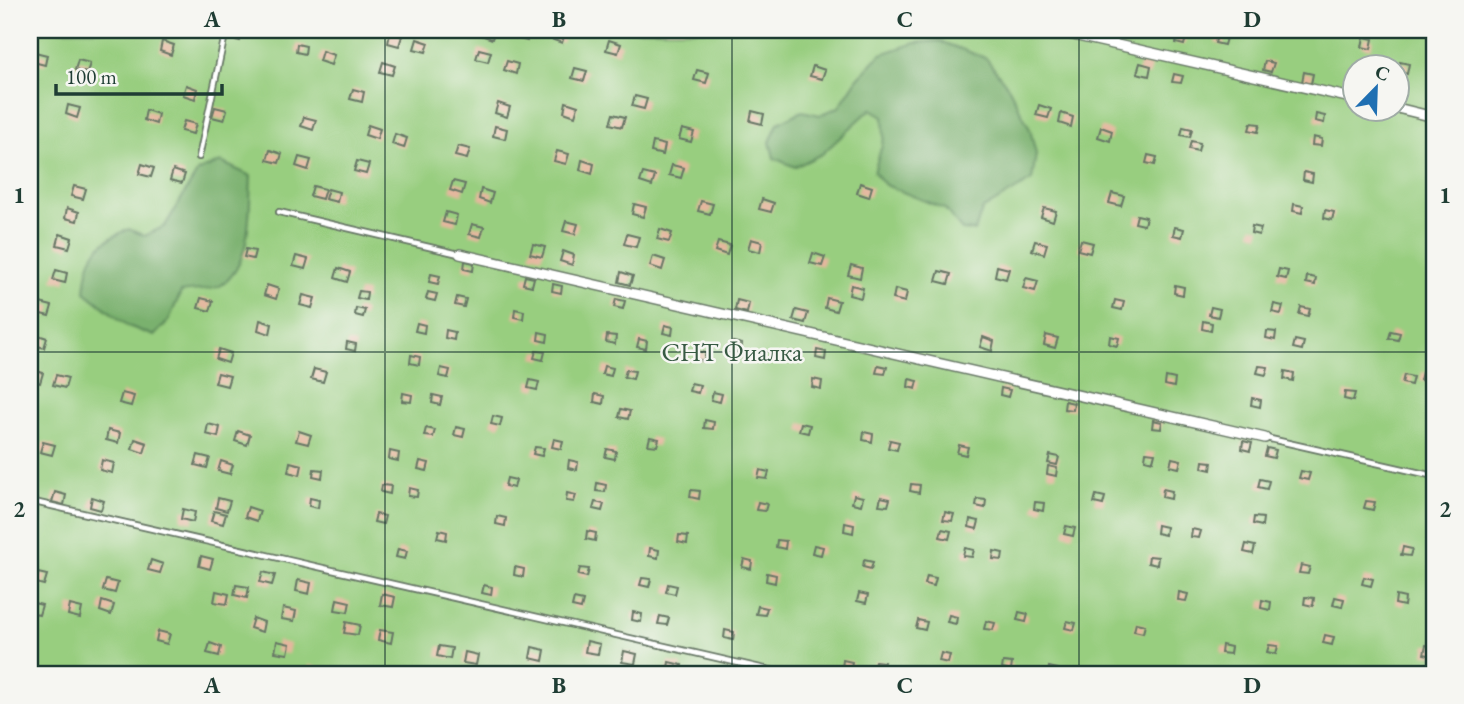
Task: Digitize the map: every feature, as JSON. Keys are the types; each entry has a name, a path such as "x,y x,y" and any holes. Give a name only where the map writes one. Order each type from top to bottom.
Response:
{"street":[{"path":"1051,30 1342,96"},
{"path":"1412,112 1434,117"},
{"path":"460,254 1265,438"}],"lane":[{"path":"199,157 226,30"},
{"path":"279,212 460,254"},
{"path":"1265,438 1434,476"},
{"path":"30,501 787,674"}],"green space":[{"name":"СНТ Фиалка","path":"30,30 1434,30 1434,674 30,674"},
{"path":"939,41 986,58 1009,88 1030,129 1036,154 1032,180 982,210 975,231 962,230 945,209 885,185 874,172 884,138 883,116 871,109 822,154 795,167 774,158 770,142 778,123 802,111 820,115 839,107 858,78 881,54 915,43"},
{"path":"221,162 251,176 247,236 238,265 231,277 216,288 181,292 169,320 154,336 128,326 85,292 88,269 95,252 108,240 129,229 145,236 165,226 198,171"}],"building":[{"path":"215,30 213,36 201,32"},
{"path":"230,30 243,31 240,41 228,38"},
{"path":"482,30 495,30 492,39 481,35"},
{"path":"517,30 530,31 527,41 515,38"},
{"path":"553,30 565,33 562,43 551,39"},
{"path":"1164,30 1163,36 1151,32"},
{"path":"390,33 402,36 399,46 388,43"},
{"path":"1177,36 1186,38 1184,45 1176,43"},
{"path":"1217,36 1226,38 1224,45 1215,43"},
{"path":"1364,37 1373,39 1371,49 1362,47"},
{"path":"417,39 429,43 426,52 414,49"},
{"path":"609,40 621,44 618,53 606,50"},
{"path":"162,41 174,45 171,55 160,51"},
{"path":"297,44 306,46 305,54 296,52"},
{"path":"479,49 491,52 488,62 476,59"},
{"path":"322,51 334,55 331,65 319,61"},
{"path":"35,52 47,55 45,65 33,62"},
{"path":"78,60 90,63 87,73 75,70"},
{"path":"507,61 518,64 516,74 504,70"},
{"path":"1265,61 1274,63 1271,72 1263,70"},
{"path":"383,62 395,66 392,75 380,72"},
{"path":"1140,63 1151,66 1149,76 1137,73"},
{"path":"813,66 825,70 822,79 810,76"},
{"path":"575,68 587,71 584,81 572,78"},
{"path":"697,70 709,73 706,83 694,80"},
{"path":"1304,72 1313,74 1311,84 1302,82"},
{"path":"1174,74 1183,76 1181,83 1172,82"},
{"path":"186,85 197,89 195,99 183,95"},
{"path":"353,89 364,92 362,102 350,99"},
{"path":"635,96 647,99 644,109 632,106"},
{"path":"566,102 578,106 575,116 564,112"},
{"path":"498,103 510,107 507,117 495,113"},
{"path":"68,105 80,108 77,118 66,114"},
{"path":"1039,105 1051,109 1048,118 1036,115"},
{"path":"215,107 227,110 224,120 212,117"},
{"path":"146,110 158,114 156,124 144,120"},
{"path":"752,111 764,114 762,124 750,121"},
{"path":"1061,113 1073,117 1071,127 1059,123"},
{"path":"613,114 625,117 622,127 610,124"},
{"path":"1316,114 1325,116 1324,123 1315,121"},
{"path":"304,117 316,120 313,130 301,126"},
{"path":"30,121 39,124 36,134 30,132"},
{"path":"184,121 196,124 193,134 181,131"},
{"path":"1251,123 1260,124 1258,132 1249,130"},
{"path":"368,125 380,129 377,139 365,135"},
{"path":"495,126 507,129 505,139 493,136"},
{"path":"1101,127 1112,131 1110,141 1098,137"},
{"path":"1183,127 1192,129 1190,137 1181,135"},
{"path":"682,129 694,132 691,142 679,139"},
{"path":"395,134 407,138 404,148 392,144"},
{"path":"1313,137 1322,139 1321,146 1312,145"},
{"path":"1191,141 1200,143 1198,151 1189,149"},
{"path":"653,142 665,145 663,155 651,152"},
{"path":"458,146 470,149 467,159 455,156"},
{"path":"270,150 282,154 279,163 267,160"},
{"path":"557,151 569,154 566,164 554,161"},
{"path":"1148,155 1157,157 1155,165 1146,163"},
{"path":"299,157 311,160 308,170 296,166"},
{"path":"582,160 594,164 592,174 580,170"},
{"path":"357,161 369,164 366,174 354,171"},
{"path":"142,164 154,168 151,177 139,174"},
{"path":"672,165 684,168 681,178 669,175"},
{"path":"173,170 185,174 182,183 170,180"},
{"path":"1304,172 1313,174 1312,182 1303,180"},
{"path":"643,173 655,176 652,186 640,182"},
{"path":"453,181 465,184 462,194 450,190"},
{"path":"860,183 872,187 869,197 857,193"},
{"path":"74,186 86,189 83,199 71,196"},
{"path":"313,186 325,189 322,199 310,196"},
{"path":"328,189 339,192 337,202 325,199"},
{"path":"481,189 493,193 490,203 479,199"},
{"path":"1112,193 1124,196 1121,206 1109,203"},
{"path":"762,199 774,203 771,212 759,209"},
{"path":"701,201 713,204 710,214 698,211"},
{"path":"634,204 646,207 643,217 632,214"},
{"path":"1294,204 1303,206 1302,213 1293,211"},
{"path":"67,208 79,212 77,221 65,218"},
{"path":"1044,208 1056,211 1053,221 1041,217"},
{"path":"1325,210 1334,212 1332,220 1324,218"},
{"path":"446,212 457,215 455,225 443,222"},
{"path":"1137,215 1146,217 1144,225 1135,223"},
{"path":"566,221 578,224 575,234 563,231"},
{"path":"472,224 484,227 481,237 469,234"},
{"path":"1252,226 1261,228 1259,235 1251,233"},
{"path":"1175,227 1184,229 1182,237 1173,235"},
{"path":"660,229 672,233 669,242 657,239"},
{"path":"60,234 72,238 69,248 57,245"},
{"path":"627,234 639,237 636,247 624,244"},
{"path":"751,239 762,242 760,252 748,249"},
{"path":"1081,240 1093,243 1090,253 1078,250"},
{"path":"1035,241 1047,244 1044,254 1032,250"},
{"path":"718,242 730,245 727,255 715,251"},
{"path":"533,244 545,247 542,257 530,254"},
{"path":"246,249 255,251 253,259 244,257"},
{"path":"563,251 574,255 572,265 560,261"},
{"path":"813,253 825,257 822,266 810,263"},
{"path":"296,256 308,259 305,269 293,266"},
{"path":"653,256 665,260 662,270 650,266"},
{"path":"465,261 474,263 473,271 464,269"},
{"path":"851,265 862,268 860,278 848,275"},
{"path":"997,266 1009,269 1006,279 995,276"},
{"path":"338,268 350,272 347,282 335,278"},
{"path":"1279,269 1288,271 1286,279 1277,277"},
{"path":"56,270 67,273 65,283 53,280"},
{"path":"939,271 951,274 948,284 936,281"},
{"path":"621,272 633,276 630,285 619,282"},
{"path":"431,274 440,276 438,284 429,282"},
{"path":"525,276 534,278 532,286 523,284"},
{"path":"1307,276 1316,278 1315,285 1306,283"},
{"path":"1026,278 1038,281 1035,291 1023,288"},
{"path":"553,284 562,286 561,293 552,291"},
{"path":"267,285 279,289 276,299 264,295"},
{"path":"851,285 863,288 861,298 849,295"},
{"path":"1175,285 1184,287 1183,295 1174,293"},
{"path":"895,289 907,292 905,302 893,299"},
{"path":"359,291 367,292 366,300 357,298"},
{"path":"428,292 437,294 435,301 426,299"},
{"path":"303,295 315,298 312,308 300,305"},
{"path":"457,297 466,299 464,307 455,305"},
{"path":"201,298 213,301 210,311 198,308"},
{"path":"827,298 839,301 836,311 825,308"},
{"path":"1428,298 1434,300 1434,308 1427,306"},
{"path":"616,299 625,301 623,309 614,307"},
{"path":"737,300 749,303 747,313 735,310"},
{"path":"1115,300 1124,302 1122,310 1113,308"},
{"path":"40,303 52,306 49,316 37,313"},
{"path":"1274,304 1283,306 1281,314 1272,312"},
{"path":"1211,307 1220,309 1218,317 1209,315"},
{"path":"1301,307 1310,309 1308,316 1299,314"},
{"path":"356,308 365,310 363,317 355,315"},
{"path":"515,309 524,311 523,319 514,317"},
{"path":"796,310 808,313 805,323 793,320"},
{"path":"260,320 272,324 270,334 258,330"},
{"path":"1203,321 1212,323 1211,331 1202,329"},
{"path":"417,323 425,325 424,333 415,331"},
{"path":"665,325 673,327 672,335 663,333"},
{"path":"446,330 455,332 454,340 445,338"},
{"path":"1267,331 1276,332 1275,340 1266,338"},
{"path":"1391,331 1400,333 1398,340 1389,338"},
{"path":"539,332 548,334 547,342 538,340"},
{"path":"35,334 47,338 44,348 32,344"},
{"path":"607,335 616,336 615,344 606,342"},
{"path":"1046,335 1058,338 1055,348 1044,345"},
{"path":"1110,336 1119,338 1117,346 1109,344"},
{"path":"983,337 994,341 992,351 980,347"},
{"path":"639,339 647,341 646,349 637,347"},
{"path":"1295,340 1304,342 1302,350 1293,348"},
{"path":"347,342 356,344 355,351 346,349"},
{"path":"733,342 742,344 741,352 732,350"},
{"path":"219,349 231,353 228,363 216,359"},
{"path":"817,350 826,352 825,360 816,358"},
{"path":"536,351 545,352 543,360 534,358"},
{"path":"697,351 706,353 704,361 695,359"},
{"path":"411,355 420,357 419,365 410,363"},
{"path":"878,365 887,367 885,374 876,373"},
{"path":"604,366 613,368 611,376 602,374"},
{"path":"1259,366 1268,367 1266,375 1257,373"},
{"path":"441,368 450,370 448,378 439,376"},
{"path":"31,369 43,373 40,383 30,380"},
{"path":"314,369 326,372 323,382 311,379"},
{"path":"626,370 635,371 633,379 624,377"},
{"path":"1285,371 1294,373 1293,381 1284,379"},
{"path":"1422,372 1431,374 1429,382 1420,380"},
{"path":"218,373 230,376 227,386 215,383"},
{"path":"56,375 68,378 65,388 53,385"},
{"path":"1404,375 1413,377 1411,385 1402,383"},
{"path":"1166,377 1175,379 1174,387 1165,385"},
{"path":"813,379 822,381 821,389 812,387"},
{"path":"909,379 918,381 916,389 908,387"},
{"path":"530,380 539,382 537,390 528,388"},
{"path":"691,383 700,385 698,393 689,391"},
{"path":"1001,388 1010,390 1008,397 1000,395"},
{"path":"713,392 722,394 720,402 711,400"},
{"path":"1345,392 1355,393 1353,401 1344,399"},
{"path":"122,393 134,396 131,406 119,403"},
{"path":"403,393 412,395 411,402 402,401"},
{"path":"595,394 604,396 603,404 594,402"},
{"path":"433,395 442,397 440,405 432,403"},
{"path":"1252,398 1261,400 1260,407 1251,405"},
{"path":"1065,401 1074,403 1073,410 1064,409"},
{"path":"621,409 630,411 628,419 619,417"},
{"path":"493,416 502,418 500,426 491,424"},
{"path":"705,420 714,422 713,429 704,428"},
{"path":"1153,420 1162,422 1161,429 1152,428"},
{"path":"801,423 810,425 808,433 799,431"},
{"path":"208,424 220,427 218,437 206,434"},
{"path":"456,427 465,429 463,437 454,435"},
{"path":"426,428 435,430 433,437 424,436"},
{"path":"108,430 120,433 118,443 106,440"},
{"path":"238,431 250,435 247,445 235,441"},
{"path":"299,431 311,435 308,444 296,441"},
{"path":"864,432 873,434 872,442 863,440"},
{"path":"650,437 659,439 657,446 648,445"},
{"path":"135,439 147,443 144,453 132,449"},
{"path":"554,439 563,441 561,449 552,447"},
{"path":"890,440 899,442 897,450 888,448"},
{"path":"1243,441 1252,443 1250,451 1242,449"},
{"path":"43,442 55,445 52,455 40,452"},
{"path":"959,445 968,447 966,455 957,453"},
{"path":"535,447 544,448 542,456 533,454"},
{"path":"1267,448 1276,450 1274,458 1265,456"},
{"path":"607,449 616,451 615,459 605,457"},
{"path":"390,451 399,453 398,461 389,459"},
{"path":"1146,452 1155,453 1153,461 1145,459"},
{"path":"198,455 210,458 207,468 195,465"},
{"path":"1050,455 1059,457 1057,465 1048,463"},
{"path":"1172,458 1181,460 1179,468 1170,466"},
{"path":"102,460 114,463 112,473 100,470"},
{"path":"569,460 578,462 577,470 568,468"},
{"path":"221,461 233,465 230,474 218,471"},
{"path":"420,461 429,463 427,471 418,469"},
{"path":"1203,461 1212,462 1211,470 1202,468"},
{"path":"290,462 302,465 300,475 288,472"},
{"path":"1048,466 1057,468 1056,476 1047,474"},
{"path":"314,469 323,470 322,478 313,476"},
{"path":"760,470 769,472 767,479 758,478"},
{"path":"1301,471 1310,473 1308,480 1299,478"},
{"path":"507,478 516,480 514,488 505,486"},
{"path":"1260,479 1269,481 1267,489 1258,487"},
{"path":"597,483 606,485 605,492 596,491"},
{"path":"911,484 920,485 919,493 910,491"},
{"path":"382,485 391,486 390,494 381,492"},
{"path":"409,488 418,490 417,497 408,496"},
{"path":"1163,489 1172,491 1171,499 1162,497"},
{"path":"691,490 700,491 699,499 690,497"},
{"path":"55,492 66,495 64,505 52,502"},
{"path":"567,493 576,495 574,502 566,501"},
{"path":"854,495 863,497 861,505 852,503"},
{"path":"1096,495 1105,497 1103,505 1094,503"},
{"path":"92,497 104,501 101,510 90,507"},
{"path":"881,497 890,499 888,506 879,505"},
{"path":"218,498 230,501 227,511 216,508"},
{"path":"310,498 319,500 318,508 309,506"},
{"path":"977,499 986,500 985,508 976,506"},
{"path":"1366,501 1375,502 1373,510 1364,508"},
{"path":"595,502 604,504 602,511 593,509"},
{"path":"758,502 767,504 765,511 756,510"},
{"path":"1035,502 1044,503 1043,511 1034,509"},
{"path":"248,507 260,511 257,521 245,517"},
{"path":"183,509 195,512 193,522 181,519"},
{"path":"214,511 226,514 223,524 211,521"},
{"path":"945,512 954,514 952,521 943,520"},
{"path":"376,514 385,516 383,524 374,522"},
{"path":"497,516 506,518 505,526 496,524"},
{"path":"1254,517 1263,518 1262,526 1253,524"},
{"path":"970,519 979,521 977,529 969,527"},
{"path":"845,523 854,525 853,533 844,531"},
{"path":"1157,525 1166,527 1165,535 1156,533"},
{"path":"1066,526 1075,528 1073,536 1064,534"},
{"path":"942,529 951,531 949,539 940,537"},
{"path":"1192,529 1201,531 1199,538 1191,537"},
{"path":"439,530 447,532 446,540 437,538"},
{"path":"587,531 596,533 595,541 586,539"},
{"path":"679,535 688,536 687,544 678,542"},
{"path":"777,540 786,541 785,549 776,547"},
{"path":"1246,544 1255,546 1253,554 1244,552"},
{"path":"814,545 823,547 821,555 812,553"},
{"path":"1403,547 1412,549 1410,556 1401,555"},
{"path":"650,548 659,550 658,558 649,556"},
{"path":"965,548 974,550 972,557 963,556"},
{"path":"398,549 407,551 405,559 396,557"},
{"path":"994,551 1003,553 1002,560 993,559"},
{"path":"201,556 213,559 210,569 199,566"},
{"path":"1149,556 1158,557 1157,565 1148,563"},
{"path":"744,559 752,561 751,569 742,567"},
{"path":"151,560 163,564 160,573 148,570"},
{"path":"864,560 873,562 871,569 863,567"},
{"path":"1301,565 1310,567 1308,574 1299,573"},
{"path":"515,567 524,569 523,577 514,575"},
{"path":"580,568 589,569 587,577 578,575"},
{"path":"263,572 275,575 272,585 260,582"},
{"path":"38,573 47,575 44,585 36,583"},
{"path":"767,573 776,575 775,583 766,581"},
{"path":"927,576 936,578 934,586 925,584"},
{"path":"1364,577 1373,579 1371,586 1362,584"},
{"path":"642,578 651,579 649,587 640,585"},
{"path":"106,580 118,583 115,593 103,590"},
{"path":"298,580 311,583 309,594 296,591"},
{"path":"668,584 677,586 675,594 666,592"},
{"path":"236,585 249,587 247,598 234,595"},
{"path":"484,585 492,587 491,595 482,593"},
{"path":"216,591 229,594 227,604 214,602"},
{"path":"1179,592 1188,594 1186,601 1178,600"},
{"path":"859,593 868,595 866,603 857,601"},
{"path":"382,594 395,597 393,607 380,605"},
{"path":"1396,596 1405,598 1404,606 1395,604"},
{"path":"1305,597 1314,598 1313,606 1304,604"},
{"path":"1335,597 1344,599 1342,607 1333,605"},
{"path":"337,599 350,602 348,612 335,610"},
{"path":"574,599 583,601 581,609 572,607"},
{"path":"1262,600 1271,602 1270,610 1261,608"},
{"path":"102,601 114,605 111,615 100,611"},
{"path":"30,602 42,605 39,615 30,613"},
{"path":"70,605 82,608 80,618 68,615"},
{"path":"758,606 767,608 765,615 756,614"},
{"path":"283,608 296,611 294,621 281,619"},
{"path":"633,612 642,614 641,622 632,620"},
{"path":"1019,612 1028,614 1026,622 1017,620"},
{"path":"949,615 957,617 956,624 947,622"},
{"path":"660,616 669,618 667,625 658,624"},
{"path":"253,618 264,622 262,632 250,628"},
{"path":"918,620 927,622 925,630 916,628"},
{"path":"986,621 995,623 993,630 984,629"},
{"path":"1067,621 1076,623 1074,630 1065,628"},
{"path":"346,622 360,625 358,635 344,633"},
{"path":"1136,623 1145,625 1143,633 1134,631"},
{"path":"380,630 393,632 391,643 378,640"},
{"path":"725,630 734,632 733,640 724,638"},
{"path":"158,631 170,634 167,644 156,641"},
{"path":"1325,635 1334,637 1332,645 1323,643"},
{"path":"277,641 290,644 288,654 275,652"},
{"path":"587,641 600,644 598,654 585,652"},
{"path":"210,643 221,647 219,656 207,653"},
{"path":"1222,645 1231,647 1230,654 1221,653"},
{"path":"1269,645 1278,646 1276,654 1267,652"},
{"path":"1426,645 1434,646 1433,656 1424,654"},
{"path":"439,646 452,648 450,659 437,656"},
{"path":"532,647 545,650 543,661 530,658"},
{"path":"624,651 637,654 635,664 622,662"},
{"path":"465,652 478,655 476,665 463,663"},
{"path":"941,653 950,655 948,663 939,661"},
{"path":"843,660 852,662 851,670 842,668"},
{"path":"875,661 884,662 882,670 873,668"},
{"path":"669,662 682,665 680,674 667,673"},
{"path":"1003,662 1012,663 1011,671 1002,669"},
{"path":"309,665 322,668 321,674 307,674"},
{"path":"1049,667 1058,669 1057,674 1048,674"},
{"path":"557,669 570,672 570,674 556,674"}]}
